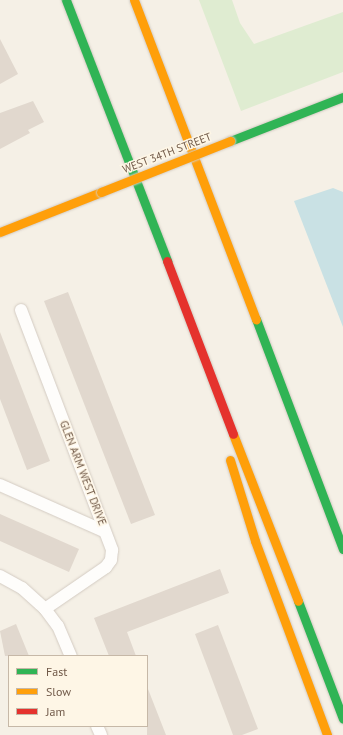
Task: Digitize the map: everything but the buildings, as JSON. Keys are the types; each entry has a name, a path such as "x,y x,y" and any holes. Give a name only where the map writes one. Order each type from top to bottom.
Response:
{"main road":[{"path":"66,0 175,287 343,719"},
{"path":"134,0 343,549"},
{"name":"WEST 34TH STREET","path":"0,232 343,97"},
{"path":"175,287 220,429"},
{"path":"227,451 255,541 327,735"}],"street":[{"name":"GLEN ARM WEST DRIVE","path":"21,310 112,550 108,564 45,609"},
{"path":"0,484 104,531"},
{"path":"0,576 22,588 45,609 58,626 71,655"}],"green space":[{"path":"199,0 232,0 240,23 254,44 343,12 343,72 241,111"}],"water":[{"path":"333,188 343,192 343,327 294,201"}],"traffic: fast":[{"path":"66,0 167,261"},
{"path":"230,141 343,97"},
{"path":"256,319 343,549"},
{"path":"298,601 343,719"}],"traffic: slow":[{"path":"134,0 256,319"},
{"path":"101,192 230,141"},
{"path":"0,232 101,192"},
{"path":"233,434 298,601"},
{"path":"230,460 255,541 327,735"}],"traffic: jam":[{"path":"167,261 233,434"}]}
